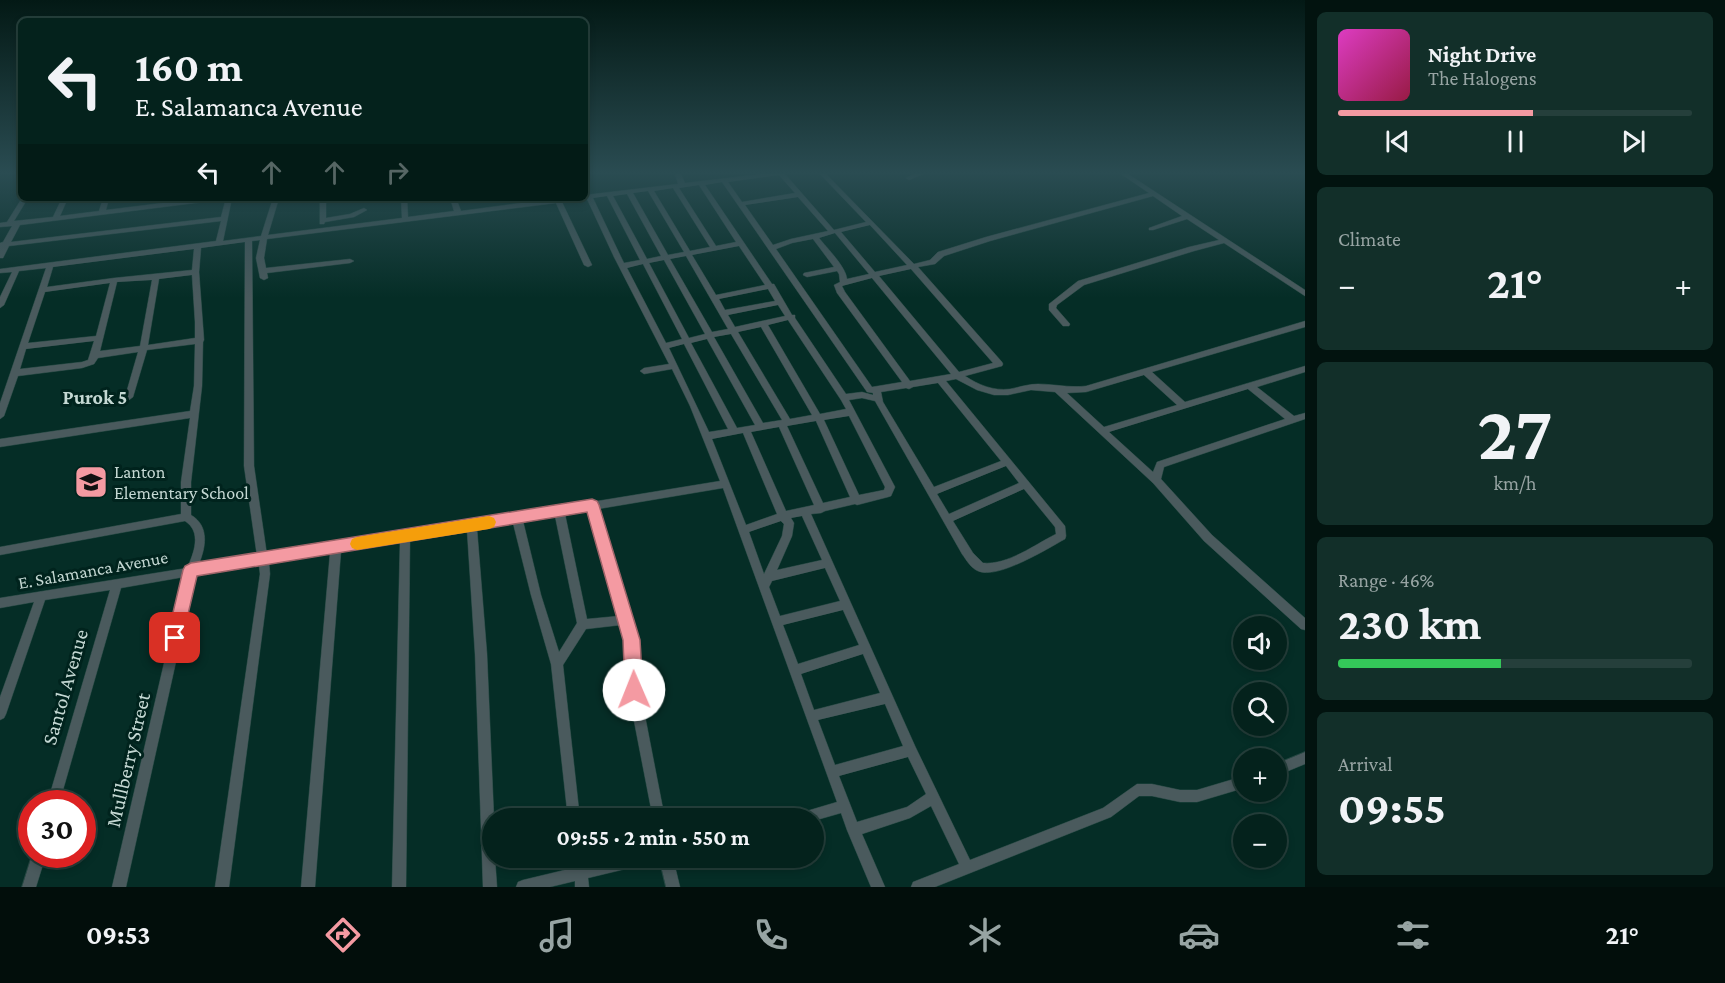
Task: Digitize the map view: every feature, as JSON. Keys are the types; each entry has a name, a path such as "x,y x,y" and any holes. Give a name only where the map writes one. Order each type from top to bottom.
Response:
{"street":[{"path":"0,255 17,215"},
{"path":"0,225 71,215"},
{"path":"219,244 225,215"},
{"path":"271,215 260,253 263,274 350,261"},
{"path":"319,231 323,215"},
{"path":"323,220 354,215"},
{"path":"364,215 364,223"},
{"path":"405,215 405,220"},
{"path":"0,271 436,215"},
{"path":"565,215 588,266"},
{"path":"597,215 664,346 707,436 724,484 766,582 776,622 843,806 878,887"},
{"path":"620,215 734,431"},
{"path":"642,215 760,426"},
{"path":"665,215 724,313 785,423 821,509"},
{"path":"696,215 714,248"},
{"path":"722,215 844,398 891,489 888,493 806,513 783,516 743,530"},
{"path":"748,215 868,389 877,395 966,551 978,565 989,568 1003,564 1062,533 1060,526 940,380"},
{"path":"818,215 956,374 972,385 995,392 1009,392 1032,387 1086,390 1305,324"},
{"path":"844,398 877,395 999,364 863,215"},
{"path":"807,275 842,274 855,279 933,262 940,254 1075,215"},
{"path":"1150,229 1188,216 1305,294"},
{"path":"340,218 364,223"},
{"path":"3,245 224,219"},
{"path":"771,248 791,240 815,237 870,223"},
{"path":"815,237 842,274"},
{"path":"222,887 265,585 264,559 249,465 248,240"},
{"path":"1066,324 1052,308 1053,304 1075,285 1225,241"},
{"path":"623,266 741,243"},
{"path":"0,551 186,518 186,482 195,414 200,340 195,272 198,247"},
{"path":"0,416 5,388 14,373 50,265"},
{"path":"0,305 17,268"},
{"path":"41,290 195,272"},
{"path":"842,274 838,290 909,386"},
{"path":"129,397 143,349 156,277"},
{"path":"14,373 91,362 95,355 114,280"},
{"path":"714,298 771,286"},
{"path":"724,313 781,302"},
{"path":"664,346 792,317"},
{"path":"763,324 818,417 857,501"},
{"path":"22,347 99,338"},
{"path":"95,355 200,340"},
{"path":"644,370 673,366"},
{"path":"1104,430 1305,369"},
{"path":"1147,373 1184,406"},
{"path":"1250,386 1292,420"},
{"path":"1058,390 1156,480 1208,537 1305,625"},
{"path":"707,436 850,412"},
{"path":"0,443 195,414"},
{"path":"1128,454 1160,465 1305,416"},
{"path":"745,429 783,516 789,523 787,536 766,582"},
{"path":"931,492 1007,462"},
{"path":"1156,480 1160,465"},
{"name":"E. Salamanca Avenue","path":"0,603 724,484"},
{"path":"947,519 1025,484"},
{"path":"592,505 633,648 634,690 657,808"},
{"path":"559,511 583,624"},
{"path":"806,513 911,750 967,867"},
{"name":"Mullberry Street","path":"119,887 191,570 198,557 201,539 196,525 186,518"},
{"path":"517,518 557,664 573,808"},
{"path":"472,525 481,666 490,887"},
{"path":"399,887 405,535"},
{"path":"308,887 336,547"},
{"path":"766,582 828,563"},
{"name":"Santol Avenue","path":"57,790 117,583"},
{"path":"0,714 41,596"},
{"path":"776,622 846,604"},
{"path":"557,664 583,624 626,620"},
{"path":"794,670 866,648"},
{"path":"812,717 888,697"},
{"path":"832,772 911,750"},
{"path":"1287,765 1305,758"},
{"path":"918,887 1107,813 1137,790 1197,796 1233,785"},
{"path":"853,830 910,812 933,797"},
{"path":"824,812 843,806"},
{"path":"29,887 35,868"},
{"path":"523,887 581,880 614,868"},
{"path":"668,868 673,887"}],"slow traffic":[{"path":"357,544 489,522"}],"place":[{"name":"Lanton Elementary School","path":"91,482"}],"district":[{"name":"Purok 5","path":"95,397"}],"route":[{"path":"175,638 191,570 592,505 632,640 634,690"}]}
